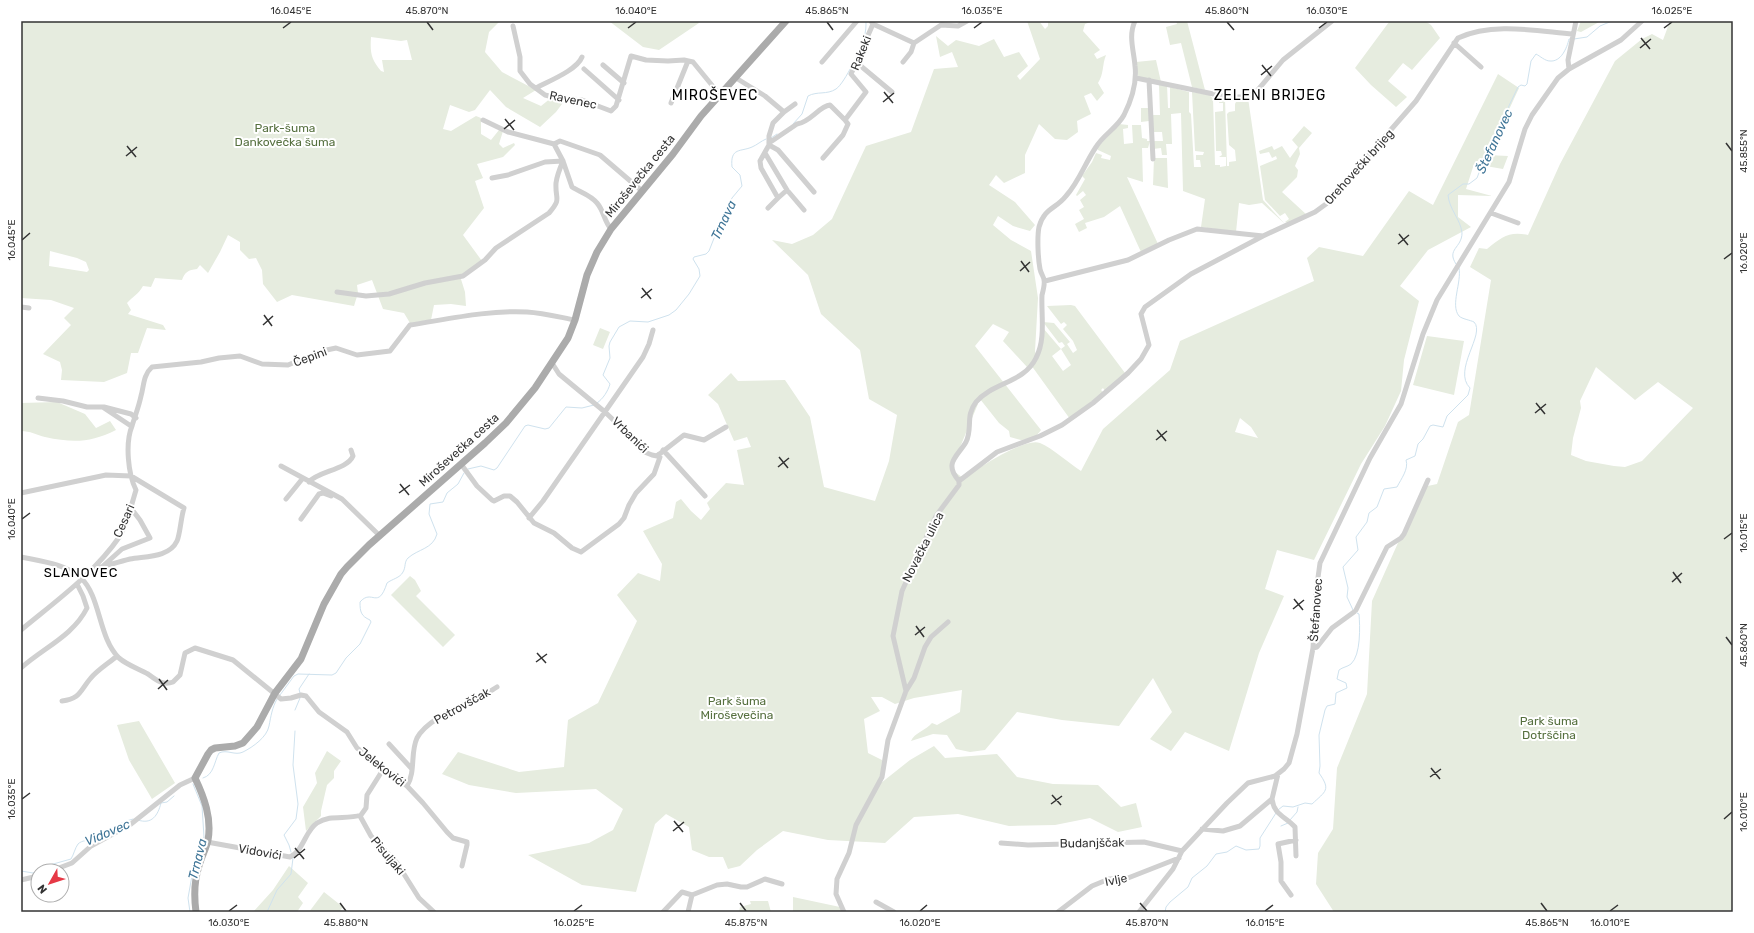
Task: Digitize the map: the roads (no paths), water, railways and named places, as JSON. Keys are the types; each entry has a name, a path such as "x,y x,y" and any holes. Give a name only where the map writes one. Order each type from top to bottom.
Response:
{"main road":[{"name":"Miroševečka cesta","path":"195,778 211,750 222,746 240,745 246,741 257,727 302,659 324,604 341,574 380,536 464,469 506,423 535,388 568,338 575,320 586,275 597,252 611,229 720,95 786,21"},
{"path":"195,778 206,802 207,811 207,842 196,879 194,900 196,912"}],"street":[{"path":"822,62 857,21"},
{"path":"930,33 940,21"},
{"path":"903,62 911,52 914,43 941,25 958,26 967,21"},
{"path":"959,480 953,473 952,462 954,456 966,441 969,431 969,415 974,405 990,390 1018,378 1035,361 1037,356 1041,341 1042,295 1045,281 1039,267 1038,232 1042,219 1047,211 1067,195 1096,147 1121,119 1130,99 1136,78 1136,67 1131,41 1134,21"},
{"path":"1136,78 1228,97 1238,98 1250,96 1256,92 1283,60 1332,21"},
{"path":"1569,69 1568,60 1576,21"},
{"path":"1518,223 1491,213 1509,182 1525,130 1532,115 1558,78 1569,69 1622,40 1642,21"},
{"path":"872,22 914,43"},
{"name":"Rakeki","path":"823,158 843,135 848,124 845,120 866,92 851,74 872,22"},
{"name":"Ravenec","path":"513,26 520,57 520,70 536,88 545,95 582,100 611,111 619,100"},
{"path":"1481,67 1454,43 1458,38 1499,29 1573,37"},
{"name":"Orehovečki brijeg","path":"959,480 997,452 1040,436 1062,425 1093,403 1133,368 1146,351 1148,342 1142,314 1145,307 1191,274 1263,236 1315,212 1326,204 1416,101 1454,43"},
{"path":"584,69 619,100 631,56 646,60 688,61 693,62 720,95"},
{"path":"536,88 580,63 582,57"},
{"path":"671,103 688,61"},
{"path":"856,62 892,92"},
{"path":"603,65 624,83"},
{"path":"736,78 765,96 784,112"},
{"path":"1149,80 1153,159"},
{"path":"778,198 761,168 760,161 769,141 773,123 795,104"},
{"path":"769,141 798,124 812,118 826,106 830,105 845,120"},
{"path":"483,120 508,132 554,144 560,141 600,155 642,191"},
{"path":"769,141 814,192"},
{"path":"554,144 563,161 572,187 590,196 597,202 606,224 611,229"},
{"path":"764,153 787,190 804,210"},
{"path":"492,178 508,175 545,162 563,161"},
{"path":"337,292 366,296 397,292 425,283 463,276 470,272 486,260 496,248 540,220 555,206 558,195 556,182 563,161"},
{"path":"768,208 787,190"},
{"name":"Štefanovec","path":"1278,774 1286,767 1292,757 1297,734 1313,648 1316,592 1320,563 1370,458 1401,404 1430,316 1443,289 1491,213"},
{"path":"1045,281 1128,260 1169,240 1197,229 1263,236"},
{"path":"21,307 29,308"},
{"name":"Čepini","path":"152,368 240,356 262,364 288,365 322,351 336,348 357,355 390,351 410,325 452,317 525,312 575,320"},
{"path":"529,518 543,501 643,357 653,330"},
{"name":"Vrbanići","path":"552,363 559,374 605,412 642,451 652,455 657,456 684,435 704,440 726,427"},
{"name":"Cesari","path":"21,630 94,569 120,534 136,490 131,476 129,448 131,426 136,418 144,381 152,368"},
{"path":"38,398 62,401 87,407 102,407 131,414 136,418"},
{"path":"102,407 131,426"},
{"path":"309,482 312,479 351,460 353,456 351,450"},
{"path":"464,469 477,486 492,500 494,501 504,496 510,496 517,502 534,523 554,533 572,548 581,552 614,529 624,518 632,500 654,474 661,452"},
{"path":"661,452 704,496"},
{"path":"281,466 342,499 380,536"},
{"path":"21,493 106,474 131,476 184,508 179,524 177,541 169,551 158,555 130,559 94,569"},
{"path":"286,499 303,478"},
{"name":"Novačka ulica","path":"906,691 893,636 902,590 936,516 956,490 959,480"},
{"path":"1313,648 1317,647 1332,628 1355,611 1387,547 1401,538 1404,534 1428,480"},
{"path":"301,519 314,500 322,493 328,494 347,504"},
{"path":"103,566 122,549 150,538 140,520 130,508"},
{"path":"21,557 64,568 76,573 82,578 86,583 95,603 102,630 117,656 155,680 169,684 173,682 180,675 185,653 195,648 232,660 278,696"},
{"path":"21,668 34,656 57,642 80,621 87,608 77,584"},
{"path":"844,912 836,894 837,879 849,853 856,825 878,786 884,768 884,759 888,740 906,691 914,678 924,647 931,637 948,622"},
{"path":"62,701 70,700 79,695 90,678 117,656"},
{"name":"Petrovščak","path":"407,786 412,769 415,743 424,728 445,714 497,687"},
{"name":"Jelekovići","path":"278,696 291,698 300,695 308,697 319,712 347,732 357,748 407,786 423,803 446,832 453,838 467,842 462,866"},
{"path":"389,744 412,769"},
{"path":"360,816 366,808 367,795 384,768"},
{"path":"1278,774 1272,799 1276,812 1295,827 1296,856"},
{"path":"1139,912 1173,869 1182,851 1226,803 1248,783 1278,774"},
{"path":"70,864 91,846 138,818 180,785 195,778"},
{"path":"1202,829 1223,831 1240,826 1272,799"},
{"name":"Vidovići","path":"207,842 290,857 298,851 311,829 319,822 335,817 360,816"},
{"name":"Pisuljaki","path":"360,816 371,836 397,863 419,898 434,912"},
{"path":"1292,895 1281,881 1281,862 1278,844 1296,840"},
{"name":"Budanjščak","path":"1001,843 1028,845 1144,842 1182,851"},
{"name":"Ivlje","path":"1058,912 1092,886 1109,879 1128,878 1179,858"},
{"path":"663,912 682,892 692,894 717,885 727,884 747,887 765,879 782,884"},
{"path":"688,912 692,894"},
{"path":"876,902 894,912"}],"waterway":[{"name":"Trnava","path":"793,124 802,114 808,96 833,91 844,80 862,42 865,33 866,21"},
{"name":"Štefanovec","path":"1574,39 1587,37 1600,26 1612,21"},
{"name":"Štefanovec","path":"1456,264 1453,259 1453,255 1460,242 1462,233 1460,224 1450,205 1448,195 1463,184 1469,184 1477,178 1487,151 1500,133 1506,112 1518,87 1521,85 1525,86 1527,84 1531,61 1536,54 1548,61 1554,61 1563,54 1569,39 1571,39"},
{"name":"Trnava","path":"771,138 777,134"},
{"name":"Trnava","path":"597,403 605,395 610,384 603,375 610,358 610,342 619,327 630,321 648,322 669,315 676,310 689,294 700,276 699,269 693,259 694,257 706,254 709,251 732,198 742,186 740,175 732,167 733,156 737,151 752,147 766,139"},
{"name":"Štefanovec","path":"1353,610 1347,597 1348,588 1343,567 1358,550 1356,537 1367,522 1369,513 1377,507 1384,489 1397,487 1406,470 1406,460 1415,456 1418,444 1423,439 1430,426 1433,425 1443,427 1447,416 1468,395 1470,388 1465,380 1465,372 1477,328 1474,322 1460,317 1457,311 1456,300 1459,268"},
{"name":"Trnava","path":"468,469 481,466 494,470 497,468 525,426 528,425 545,429 549,428 566,407 582,408 594,405"},
{"name":"Trnava","path":"280,695 294,676 298,674 332,675 336,673 346,658 360,644 371,622 362,613 360,602 364,598 378,598 381,596 387,583 402,574 408,558 432,543 437,534 429,514 430,504 443,502 447,493 458,484 464,473"},
{"name":"Štefanovec","path":"1278,810 1283,806 1293,807 1305,803 1312,804 1324,793 1326,787 1319,773 1319,735 1327,706 1335,704 1336,693 1347,688 1346,683 1337,679 1339,670 1351,664 1357,654 1360,633 1359,614 1357,613"},
{"path":"300,693 299,689 309,674"},
{"path":"295,710 300,698"},
{"name":"Trnava","path":"203,778 212,771 219,753 243,752 263,738 268,730 277,699"},
{"path":"291,852 284,835 296,819 298,804 293,765 295,731"},
{"name":"Trnava","path":"190,912 188,898 193,870 204,837 202,806 193,784"},
{"name":"Vidovec","path":"138,820 151,820 156,815 161,803 167,802 174,796"},
{"path":"1290,820 1297,812 1298,807"},
{"name":"Štefanovec","path":"1165,912 1166,907 1170,902 1188,887 1192,878 1207,866 1216,854 1227,852 1236,846 1246,850 1259,849 1260,838 1276,813"},
{"name":"Vidovec","path":"57,863 71,859 78,844 83,841 91,839 128,820 133,819"},
{"path":"1281,826 1288,823"},
{"path":"267,912 277,890 291,874 293,858"},
{"name":"Vidovec","path":"21,871 30,872"}],"district":[{"name":"MIROŠEVEC","path":"715,95"},
{"name":"ZELENI BRIJEG","path":"1270,95"},
{"name":"SLANOVEC","path":"81,572"}],"park label":[{"name":"Park-šuma Dankovečka šuma","path":"285,135"},
{"name":"Park šuma Miroševečina","path":"737,708"},
{"name":"Park šuma Dotrščina","path":"1549,728"}]}
